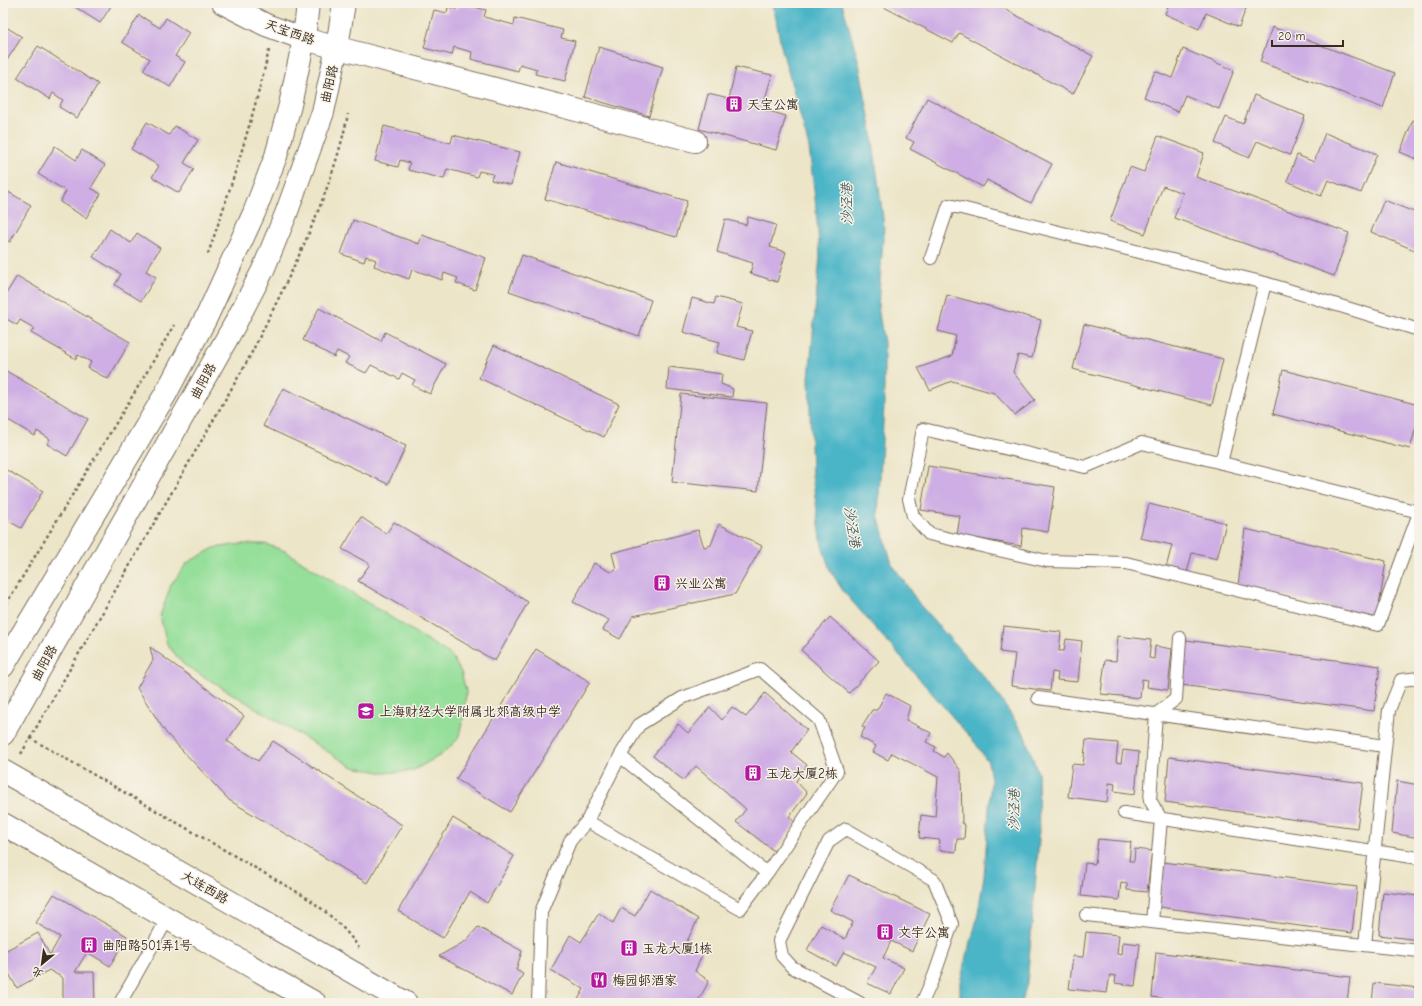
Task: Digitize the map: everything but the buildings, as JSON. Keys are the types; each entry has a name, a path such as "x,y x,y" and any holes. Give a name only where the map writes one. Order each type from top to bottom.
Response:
{"main road":[{"name":"天宝西路","path":"223,3 266,25 304,39 695,141"},
{"name":"曲阳路","path":"3,666 165,395 206,316 254,213 276,156 290,105 304,39 308,3"},
{"name":"曲阳路","path":"6,730 235,324 263,270 286,214 323,112 337,47 344,3"},
{"name":"大连西路","path":"3,771 406,1003"},
{"path":"3,824 315,1003"}],"lane":[{"path":"931,258 949,205 1265,283 1419,330"},
{"path":"1221,463 1265,283"},
{"path":"923,429 1085,467 1142,443 1419,512 1378,625 1126,563 1047,561 929,534 913,516 909,499 923,429"},
{"path":"1152,922 1161,819 1150,800 1156,714 1176,699 1180,638"},
{"path":"538,1003 541,912 570,841 587,822 620,756 639,725 682,698 760,669 819,720 837,771 740,909 587,822"},
{"path":"1365,945 1389,710 1401,680 1419,678"},
{"path":"1038,698 1385,746"},
{"path":"620,756 767,872"},
{"path":"1124,813 1419,858"},
{"path":"860,1003 792,967 782,956 779,941 829,841 846,830 934,880 952,924 934,976 922,1003"},
{"path":"1086,915 1419,951"},
{"path":"120,1003 168,918"}],"path":[{"path":"206,260 233,181 258,97 274,28"},
{"path":"3,609 144,377 177,319"},
{"path":"6,730 304,896 323,910 352,939 360,951"}],"green space":[{"path":"241,544 265,544 285,551 451,655 461,672 466,691 464,716 458,739 441,755 412,771 385,773 353,767 183,664 167,644 160,616 171,585 187,563 214,548"}],"water":[{"name":"沙泾港","path":"773,3 842,3 859,63 871,127 884,226 878,307 884,343 884,404 878,516 892,564 920,605 991,685 1024,734 1038,773 1039,839 1027,984 1021,1003 960,1003 960,982 977,919 984,876 991,779 988,762 976,744 843,591 830,570 822,546 812,474 809,378 820,256 815,198 809,147 781,46"}],"place":[{"name":"天宝公寓","path":"734,104"},
{"name":"兴业公寓","path":"662,583"},
{"name":"上海财经大学附属北郊高级中学","path":"366,711"},
{"name":"玉龙大厦2栋","path":"753,773"},
{"name":"文宇公寓","path":"885,932"},
{"name":"曲阳路501弄1号","path":"89,945"},
{"name":"玉龙大厦1栋","path":"629,948"},
{"name":"梅园邨酒家","path":"599,980"}]}
